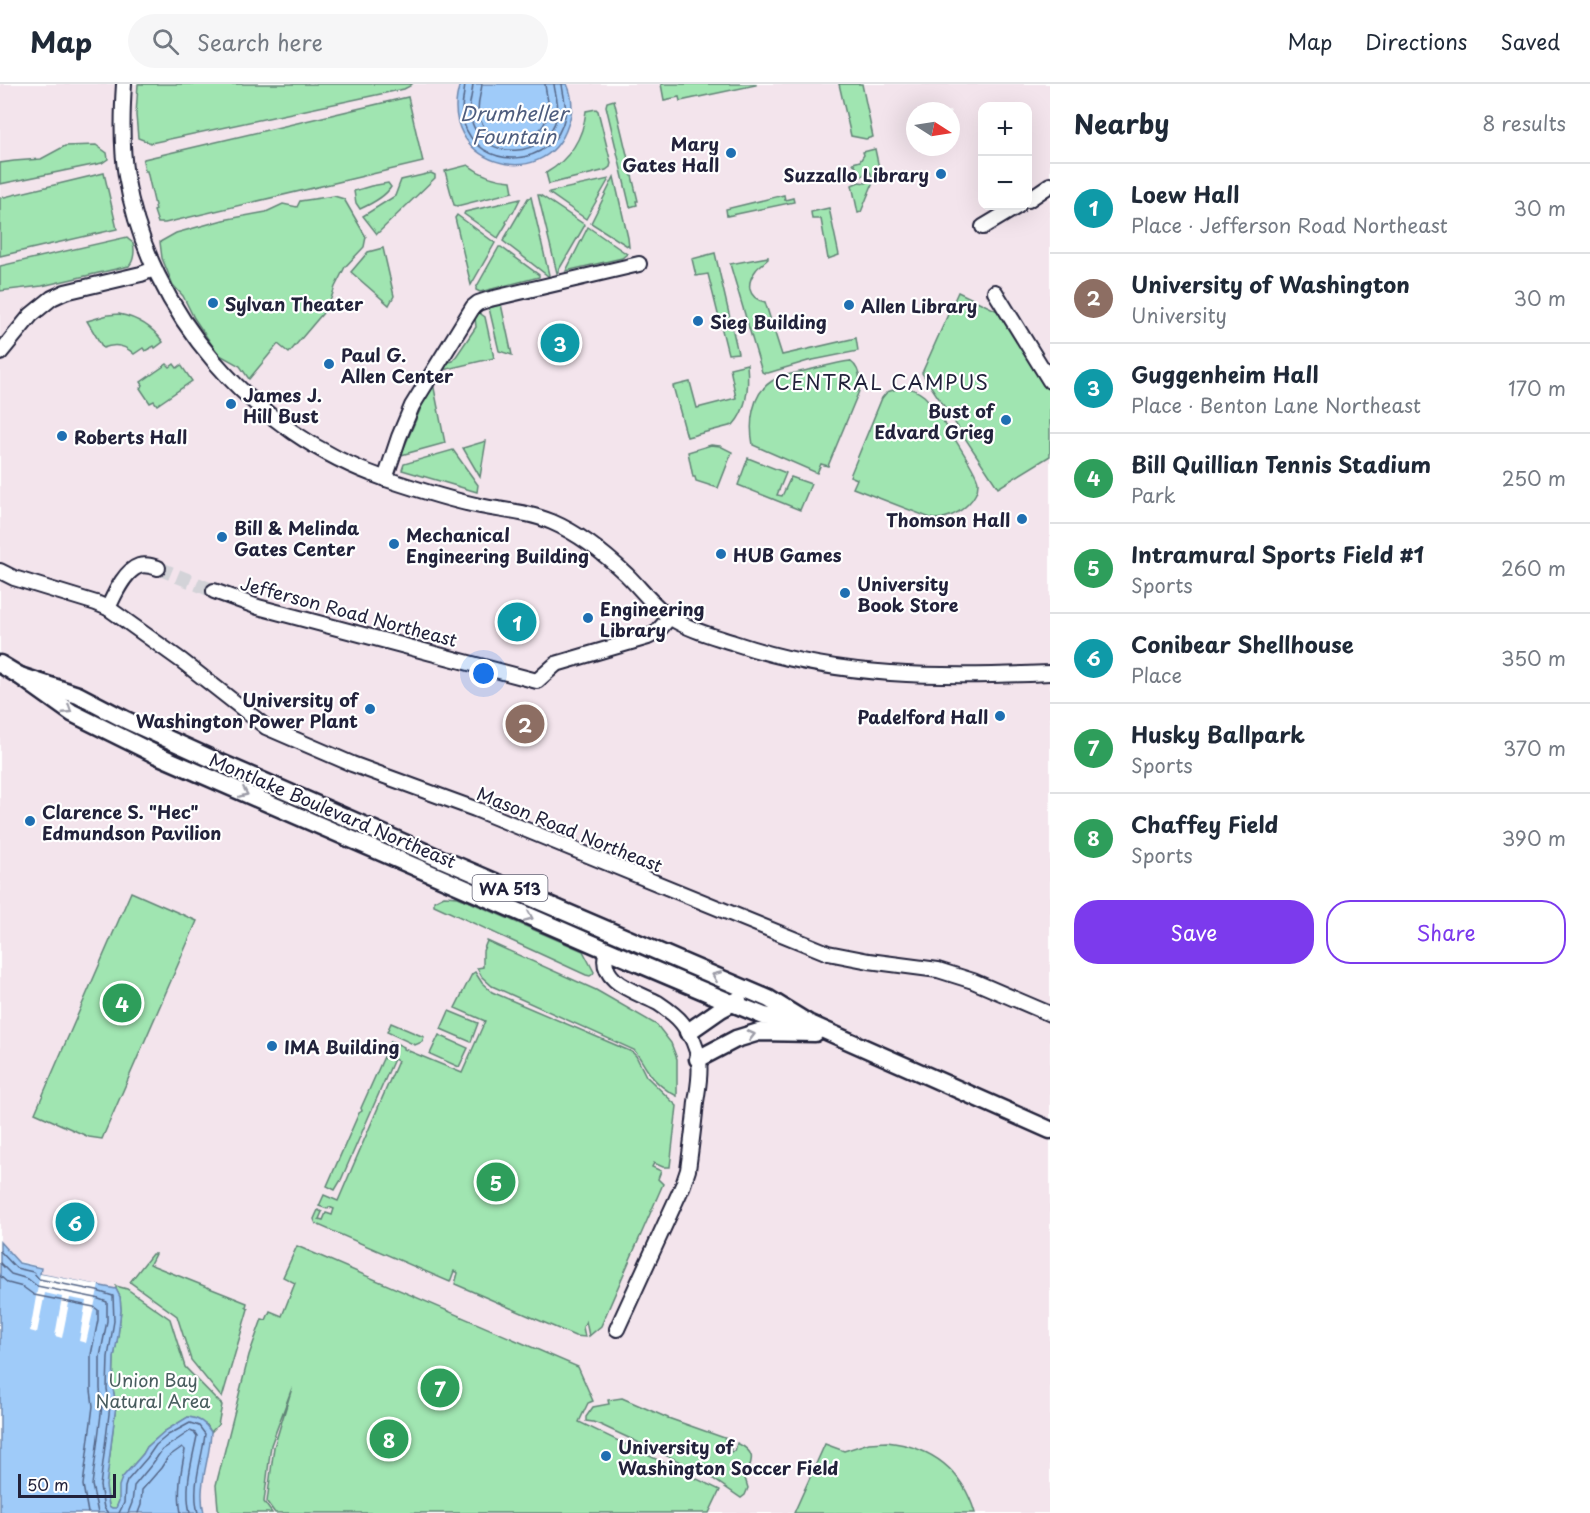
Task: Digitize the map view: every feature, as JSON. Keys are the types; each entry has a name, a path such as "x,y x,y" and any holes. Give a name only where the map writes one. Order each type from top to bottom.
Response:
{"main road":[{"name":"Montlake Boulevard Northeast","path":"0,664 72,713 157,755 732,1003 764,1016 808,1023"},
{"name":"Montlake Boulevard Northeast","path":"20,676 78,695 179,744 769,999 808,1023 1050,1130"},
{"path":"157,755 165,746 179,744"},
{"path":"425,852 437,877"},
{"path":"576,915 585,928 600,935 607,950"},
{"path":"688,1032 739,1000 769,999"},
{"path":"698,1059 736,1039 759,1032 830,1033"}],"street":[{"path":"124,84 123,134 126,176 135,213 154,269 190,331 222,370 244,393 284,425 319,448 385,479 477,506 528,514 556,524 592,544 670,617 685,626 744,647 842,668 880,673 923,675 1050,673"},
{"path":"1032,197 1050,185"},
{"path":"983,227 1011,210"},
{"path":"385,479 412,406 473,307 490,299 639,264"},
{"path":"0,353 31,315 52,298 64,292 154,269"},
{"path":"995,292 1050,381"},
{"path":"108,608 116,591 134,568 147,565 158,568"},
{"name":"Mason Road Northeast","path":"0,571 14,578 108,608 182,661 266,727 352,764 475,809 828,953 938,970 973,981 1050,1014"},
{"name":"Jefferson Road Northeast","path":"214,591 258,607 537,681 556,664 648,637 656,633 670,617"},
{"path":"607,950 604,958 605,965 612,978 624,987 665,1007 674,1014 688,1032 695,1045 699,1075 688,1170 617,1329"}],"shaded area":[{"path":"0,84 1050,84 1050,1513 204,1513 201,1500 202,1487 211,1438 116,1289 41,1274 41,1267 18,1261 0,1243"}],"green space":[{"path":"138,84 412,84 404,89 151,143 138,138 136,115"},
{"path":"661,84 756,85 680,101 679,97 664,100"},
{"path":"839,84 862,84 873,137 866,139 851,136"},
{"path":"408,97 423,162 158,223 144,159"},
{"path":"614,100 638,201 636,201 637,205 630,207 606,106 607,102"},
{"path":"596,109 611,163 610,167 606,170 549,184 546,173 562,161 574,147 582,131 586,111"},
{"path":"96,145 107,153 108,159 102,163 0,184 0,163 41,159 65,146"},
{"path":"875,149 879,168 861,212 858,213 852,185 859,182 866,183 872,176 870,172 866,172 861,177 851,177 849,170 855,169 853,163 860,161 864,155 863,152"},
{"path":"468,165 488,176 511,181 513,192 454,205 445,171"},
{"path":"104,173 117,229 0,256 0,198"},
{"path":"431,173 435,175 435,178 377,234 363,216 395,196 401,180"},
{"path":"614,177 628,238 629,247 591,223"},
{"path":"609,179 586,219 549,193 549,192"},
{"path":"388,183 391,187 385,194 360,209 356,203 354,191"},
{"path":"538,195 585,225 557,273"},
{"path":"784,195 785,200 793,198 794,202 727,216 726,209"},
{"path":"334,196 344,199 366,237 364,247 345,267 328,307 289,353 278,344 249,379 240,366 218,354 194,318 183,296 173,285 162,258 160,242 176,233 223,220 266,212 283,204 297,207 300,201"},
{"path":"531,197 548,276 503,241 528,198"},
{"path":"520,199 498,238 464,214 465,212"},
{"path":"829,208 839,255 828,259 821,219 812,219 811,212"},
{"path":"457,215 495,243 471,285 455,218"},
{"path":"588,227 627,254 622,258 566,271"},
{"path":"127,237 133,243 134,249 129,266 42,286 0,291 0,266"},
{"path":"499,247 539,277 480,292 476,290"},
{"path":"383,248 394,296 389,305 351,272 368,252"},
{"path":"715,253 738,353 728,354 708,274 696,276 692,259"},
{"path":"768,257 753,275 750,289 755,297 765,302 782,355 856,338 858,351 808,361 768,373 762,372 730,264"},
{"path":"958,292 1004,314 1050,389 1050,456 998,488 922,373"},
{"path":"501,304 512,355 499,351 489,308"},
{"path":"478,312 485,317 494,358 441,369 444,363 453,361 476,327 475,317"},
{"path":"119,314 144,324 163,342 155,348 154,346 145,351 143,348 134,354 120,346 103,348 87,321"},
{"path":"850,361 859,374 859,391 828,466 821,464 817,473 753,445 751,428 753,410 765,387 772,381 785,376"},
{"path":"167,364 170,367 174,364 177,368 181,365 192,381 157,405 154,401 150,403 140,388 143,385 141,382"},
{"path":"747,364 745,404 738,419 733,425 687,437 673,386 690,382 697,408 736,398 730,368"},
{"path":"433,383 445,443 401,455 426,396"},
{"path":"903,387 919,392 929,402 976,475 978,488 976,494 958,512 945,518 933,519 853,488 857,479 850,476 882,398 887,392"},
{"path":"486,441 480,477 463,448"},
{"path":"711,445 720,446 732,452 718,488 696,481 693,477 688,452"},
{"path":"453,450 478,485 477,492 402,470 404,464"},
{"path":"748,458 786,473 777,495 782,496 791,477 811,484 800,510 738,485"},
{"path":"131,892 197,921 102,1139 89,1137 35,1113"},
{"path":"444,896 458,897 583,951 593,974 586,975 434,905 434,901"},
{"path":"487,941 596,990 657,1025 671,1043 677,1059 677,1096 665,1089 654,1078 634,1050 492,986 482,977 477,968 483,967 483,951"},
{"path":"475,972 492,992 632,1052 646,1076 677,1106 670,1167 654,1163 652,1167 661,1171 658,1179 663,1184 601,1326 589,1336 586,1321 583,1327 585,1337 575,1336 455,1284 458,1273 454,1271 450,1282 316,1224 314,1219 318,1210 322,1212 319,1219 323,1220 326,1213 332,1215 334,1209 319,1206 324,1195 338,1201 398,1061 394,1059 341,1180 335,1190 327,1186 391,1041 404,1049 462,1073 485,1021 455,1008"},
{"path":"449,1011 478,1023 471,1042 441,1029"},
{"path":"391,1023 424,1037 422,1042 415,1045 387,1032"},
{"path":"439,1035 468,1048 459,1067 430,1054"},
{"path":"297,1246 578,1367 593,1401 588,1403 579,1422 720,1490 709,1513 275,1513 267,1502 274,1447 292,1388 271,1445 264,1502 272,1513 220,1513 216,1485 249,1355 262,1319 266,1320 270,1311 282,1316 295,1283 283,1277"},
{"path":"152,1254 155,1254 150,1264 247,1303 248,1309 222,1398 191,1360 177,1316 130,1282"},
{"name":"Union Bay Natural Area","path":"116,1286 127,1289 170,1319 185,1367 222,1405 218,1425 211,1432 207,1425 188,1417 165,1431 147,1447 122,1478 116,1509 109,1506 106,1486 116,1405 113,1389 114,1357 121,1310"},
{"path":"622,1398 668,1418 733,1441 730,1452 735,1451 737,1443 748,1450 751,1458 745,1478 748,1488 745,1495 741,1498 706,1474 601,1425 586,1421 593,1407 609,1404 608,1400"},
{"path":"887,1442 918,1449 943,1463 962,1484 975,1513 794,1513 825,1444 844,1451 869,1443"}],"water":[{"name":"Drumheller Fountain","path":"460,84 567,84 572,104 568,125 556,147 538,160 517,164 496,161 477,151 463,134 456,111"},
{"path":"0,1242 19,1263 41,1268 40,1274 116,1289 120,1297 121,1310 114,1357 113,1389 116,1405 106,1486 109,1506 116,1508 122,1478 147,1447 165,1431 188,1417 196,1418 211,1432 202,1492 204,1513 0,1513"}],"pier":[{"path":"40,1274 99,1285 86,1343 79,1341 86,1301 70,1298 62,1338 55,1336 62,1297 45,1293 37,1333 30,1331"}],"tunnel":[{"path":"158,568 214,591"}],"place":[{"name":"Mary Gates Hall","path":"731,153"},
{"name":"Suzzallo Library","path":"941,174"},
{"name":"Sylvan Theater","path":"213,303"},
{"name":"Allen Library","path":"849,305"},
{"name":"Sieg Building","path":"698,321"},
{"name":"Guggenheim Hall","path":"560,343"},
{"name":"Paul G. Allen Center","path":"329,364"},
{"name":"James J. Hill Bust","path":"231,404"},
{"name":"Bust of Edvard Grieg","path":"1006,420"},
{"name":"Roberts Hall","path":"62,436"},
{"name":"Thomson Hall","path":"1022,519"},
{"name":"Bill & Melinda Gates Center","path":"222,537"},
{"name":"Mechanical Engineering Building","path":"394,544"},
{"name":"HUB Games","path":"721,554"},
{"name":"University Book Store","path":"845,593"},
{"name":"Engineering Library","path":"588,618"},
{"name":"Loew Hall","path":"517,622"},
{"name":"University of Washington Power Plant","path":"370,709"},
{"name":"Padelford Hall","path":"1000,716"},
{"name":"University of Washington","path":"525,724"},
{"name":"Clarence S. \"Hec\" Edmundson Pavilion","path":"30,821"},
{"name":"Bill Quillian Tennis Stadium","path":"122,1003"},
{"name":"IMA Building","path":"272,1046"},
{"name":"Intramural Sports Field #1","path":"496,1182"},
{"name":"Conibear Shellhouse","path":"75,1222"},
{"name":"Husky Ballpark","path":"440,1388"},
{"name":"Chaffey Field","path":"389,1439"},
{"name":"University of Washington Soccer Field","path":"606,1456"}],"district":[{"name":"CENTRAL CAMPUS","path":"882,382"}]}
